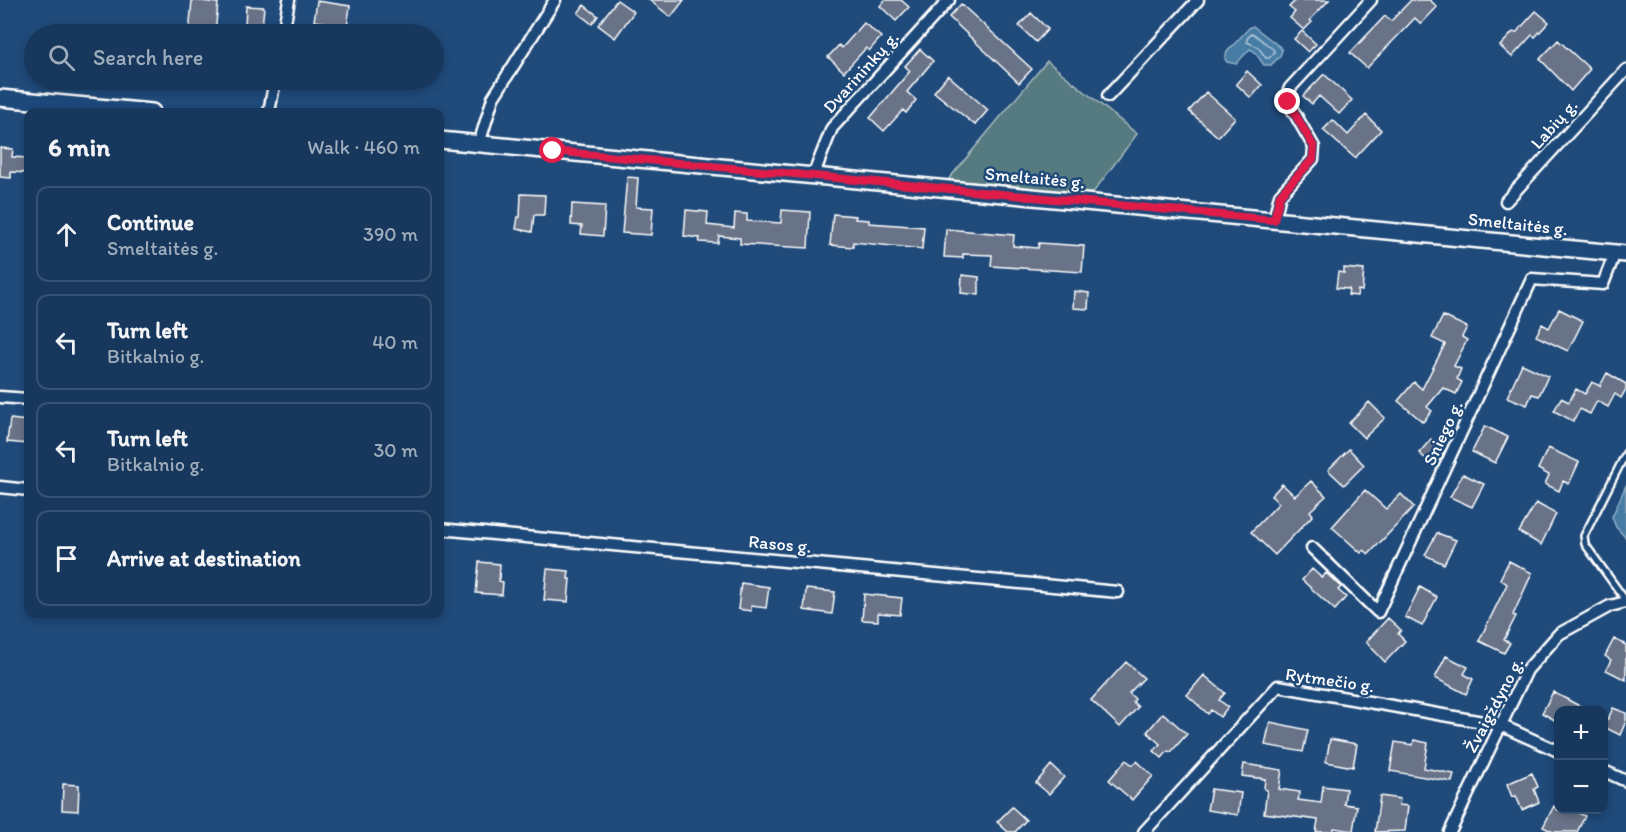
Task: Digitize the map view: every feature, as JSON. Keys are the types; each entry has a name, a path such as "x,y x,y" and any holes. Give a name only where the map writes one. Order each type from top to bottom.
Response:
{"main road":[{"path":"0,98 109,108"},
{"name":"Smeltaitės g.","path":"444,140 1621,254"}],"street":[{"path":"284,24 289,0"},
{"path":"479,144 493,98 555,0"},
{"name":"Dvarininkų g.","path":"813,176 832,128 949,0"},
{"path":"1108,96 1198,0"},
{"path":"1274,220 1280,195 1315,154 1314,147 1288,102 1287,95 1290,88 1371,0"},
{"name":"Labių g.","path":"1506,201 1626,70"},
{"path":"270,108 273,90"},
{"name":"Sniego g.","path":"1312,548 1378,612 1532,279 1604,284 1621,254"},
{"path":"0,397 24,399"},
{"path":"0,487 24,490"},
{"name":"Rasos g.","path":"444,528 1118,592"},
{"name":"Žvaigždyno g.","path":"1450,832 1527,670 1559,634 1610,606 1626,601"},
{"name":"Rytmečio g.","path":"1144,832 1278,686 1500,724"},
{"path":"1500,724 1554,749"},
{"path":"1608,773 1626,781"}],"lane":[{"path":"1626,453 1584,536 1585,544 1626,601"}],"green space":[{"path":"1047,61 1137,134 1092,194 948,180"}],"water":[{"path":"1253,26 1280,47 1282,50 1280,56 1271,65 1264,65 1250,49 1236,64 1227,62 1225,59 1227,52"},
{"path":"1626,485 1626,538 1616,527 1612,517"}],"building":[{"path":"192,0 218,3 216,24 190,24"},
{"path":"617,0 634,12 615,38 598,25"},
{"path":"649,0 684,0 671,17"},
{"path":"885,0 901,0 909,7 896,21 880,6"},
{"path":"1296,0 1329,0 1304,30 1290,18 1295,12 1289,7"},
{"path":"1411,0 1430,0 1437,7 1421,24 1415,18 1367,68 1350,53 1385,16 1391,21"},
{"path":"317,1 350,6 347,24 314,21"},
{"path":"961,4 1032,69 1019,83 949,17"},
{"path":"584,5 598,16 592,24 578,13"},
{"path":"246,6 264,7 262,24 245,24"},
{"path":"1536,11 1549,22 1535,37 1532,35 1512,57 1500,46 1513,32 1516,33"},
{"path":"1031,13 1048,29 1036,42 1019,26"},
{"path":"864,23 881,37 869,51 866,48 844,72 828,57 839,45 842,48"},
{"path":"1302,31 1316,44 1308,52 1294,39"},
{"path":"1558,40 1590,69 1571,91 1540,59"},
{"path":"920,49 933,61 907,92 916,100 906,113 903,110 884,131 870,118 910,71 905,66"},
{"path":"1247,71 1262,85 1251,98 1236,84"},
{"path":"1324,74 1352,100 1339,114 1319,96 1312,104 1303,96"},
{"path":"948,75 988,110 975,125 934,92"},
{"path":"1206,92 1235,118 1218,137 1189,111"},
{"path":"1366,115 1381,130 1355,158 1323,130 1333,120 1348,135"},
{"path":"0,148 13,149 12,157 24,158 24,173 11,172 11,178 0,177"},
{"path":"627,177 638,178 636,207 653,208 651,235 622,233"},
{"path":"521,194 545,195 544,215 534,215 532,232 516,229 518,217 520,217"},
{"path":"572,204 605,206 603,236 581,234 582,226 571,225"},
{"path":"686,210 708,212 707,225 734,228 735,213 747,214 747,221 781,223 782,210 810,212 808,248 740,244 740,238 719,236 718,243 699,242 700,238 684,236"},
{"path":"833,214 856,216 855,219 869,220 869,223 924,227 922,249 853,242 853,247 830,245"},
{"path":"946,229 1014,235 1013,246 1038,248 1039,243 1084,246 1082,272 991,266 992,255 963,254 963,258 944,257"},
{"path":"1344,268 1364,270 1362,291 1358,290 1357,296 1348,295 1349,289 1336,288 1338,272 1344,273"},
{"path":"962,275 979,277 979,295 961,293"},
{"path":"1074,291 1089,293 1088,309 1073,308"},
{"path":"1559,309 1583,321 1568,351 1536,336 1542,324 1549,328"},
{"path":"1443,316 1467,327 1462,337 1467,340 1454,366 1461,369 1457,379 1462,382 1456,394 1443,388 1427,407 1432,411 1423,422 1398,401 1414,382 1422,389 1445,344 1432,338"},
{"path":"1522,364 1548,376 1539,396 1532,394 1527,405 1507,397"},
{"path":"1607,373 1626,384 1621,398 1615,394 1608,407 1597,401 1590,414 1580,409 1573,421 1554,411 1561,398 1569,402 1576,389 1585,394 1592,382 1600,386"},
{"path":"1369,402 1385,418 1364,438 1349,423"},
{"path":"10,419 24,421 24,444 7,442"},
{"path":"1485,426 1508,437 1495,463 1472,452"},
{"path":"1431,439 1444,451 1435,467 1419,453"},
{"path":"1548,448 1579,462 1569,484 1563,481 1559,491 1545,484 1549,475 1538,469"},
{"path":"1349,449 1364,465 1344,485 1328,470"},
{"path":"1463,474 1484,484 1472,507 1450,497"},
{"path":"1311,481 1326,496 1310,511 1313,515 1275,555 1251,532 1279,503 1271,496 1282,484 1295,496"},
{"path":"1365,490 1386,509 1401,494 1414,507 1369,554 1364,550 1361,553 1332,527"},
{"path":"1536,503 1556,514 1541,545 1519,532"},
{"path":"1437,533 1456,540 1444,564 1425,555"},
{"path":"1509,561 1532,573 1513,615 1516,616 1504,640 1510,643 1504,653 1479,641 1507,584 1500,579"},
{"path":"479,562 500,564 499,581 503,582 502,595 476,593"},
{"path":"547,569 569,571 568,602 544,600"},
{"path":"1312,569 1322,578 1326,573 1341,587 1338,590 1346,597 1335,610 1302,580"},
{"path":"741,583 769,587 766,608 751,606 751,611 738,609"},
{"path":"1420,587 1437,597 1422,626 1405,617"},
{"path":"806,589 835,592 832,614 804,610"},
{"path":"864,594 902,598 900,615 878,613 878,621 862,620"},
{"path":"1388,618 1401,630 1398,634 1405,641 1385,662 1366,642"},
{"path":"1614,639 1626,645 1626,680 1606,670 1611,660 1605,656"},
{"path":"1446,656 1468,667 1464,674 1473,679 1466,694 1435,678"},
{"path":"1126,662 1144,678 1129,693 1135,699 1133,702 1138,707 1120,727 1091,700"},
{"path":"1204,675 1225,693 1219,700 1228,707 1220,717 1211,710 1208,714 1187,695"},
{"path":"1553,692 1580,706 1554,706 1554,720 1542,713"},
{"path":"1613,708 1626,713 1626,721 1620,735 1608,729 1608,719"},
{"path":"1163,713 1187,734 1171,752 1168,751 1162,758 1154,751 1160,744 1147,732"},
{"path":"1270,722 1308,730 1303,752 1265,745"},
{"path":"1330,739 1357,744 1353,767 1326,762"},
{"path":"1414,740 1428,743 1424,768 1454,774 1452,782 1390,771 1395,742 1413,745"},
{"path":"1126,760 1133,765 1137,761 1153,776 1132,800 1109,780"},
{"path":"1244,764 1282,770 1279,789 1300,792 1298,800 1321,803 1323,786 1346,789 1344,804 1357,806 1353,831 1334,828 1333,832 1316,832 1318,820 1264,813 1267,790 1264,789 1265,779 1242,776"},
{"path":"1051,765 1064,777 1049,794 1036,783"},
{"path":"1532,773 1538,787 1534,789 1539,802 1522,810 1516,796 1512,797 1507,784"},
{"path":"63,784 79,785 78,811 62,810"},
{"path":"1211,789 1241,793 1238,815 1207,810"},
{"path":"1380,796 1400,799 1399,805 1408,806 1405,831 1375,832"},
{"path":"1554,806 1554,814 1585,816 1577,832 1553,832 1543,827"},
{"path":"1012,807 1026,820 1015,832 1008,832 997,822"}],"route":[{"path":"553,151 1274,220 1280,195 1315,154 1314,147 1288,102"}]}
